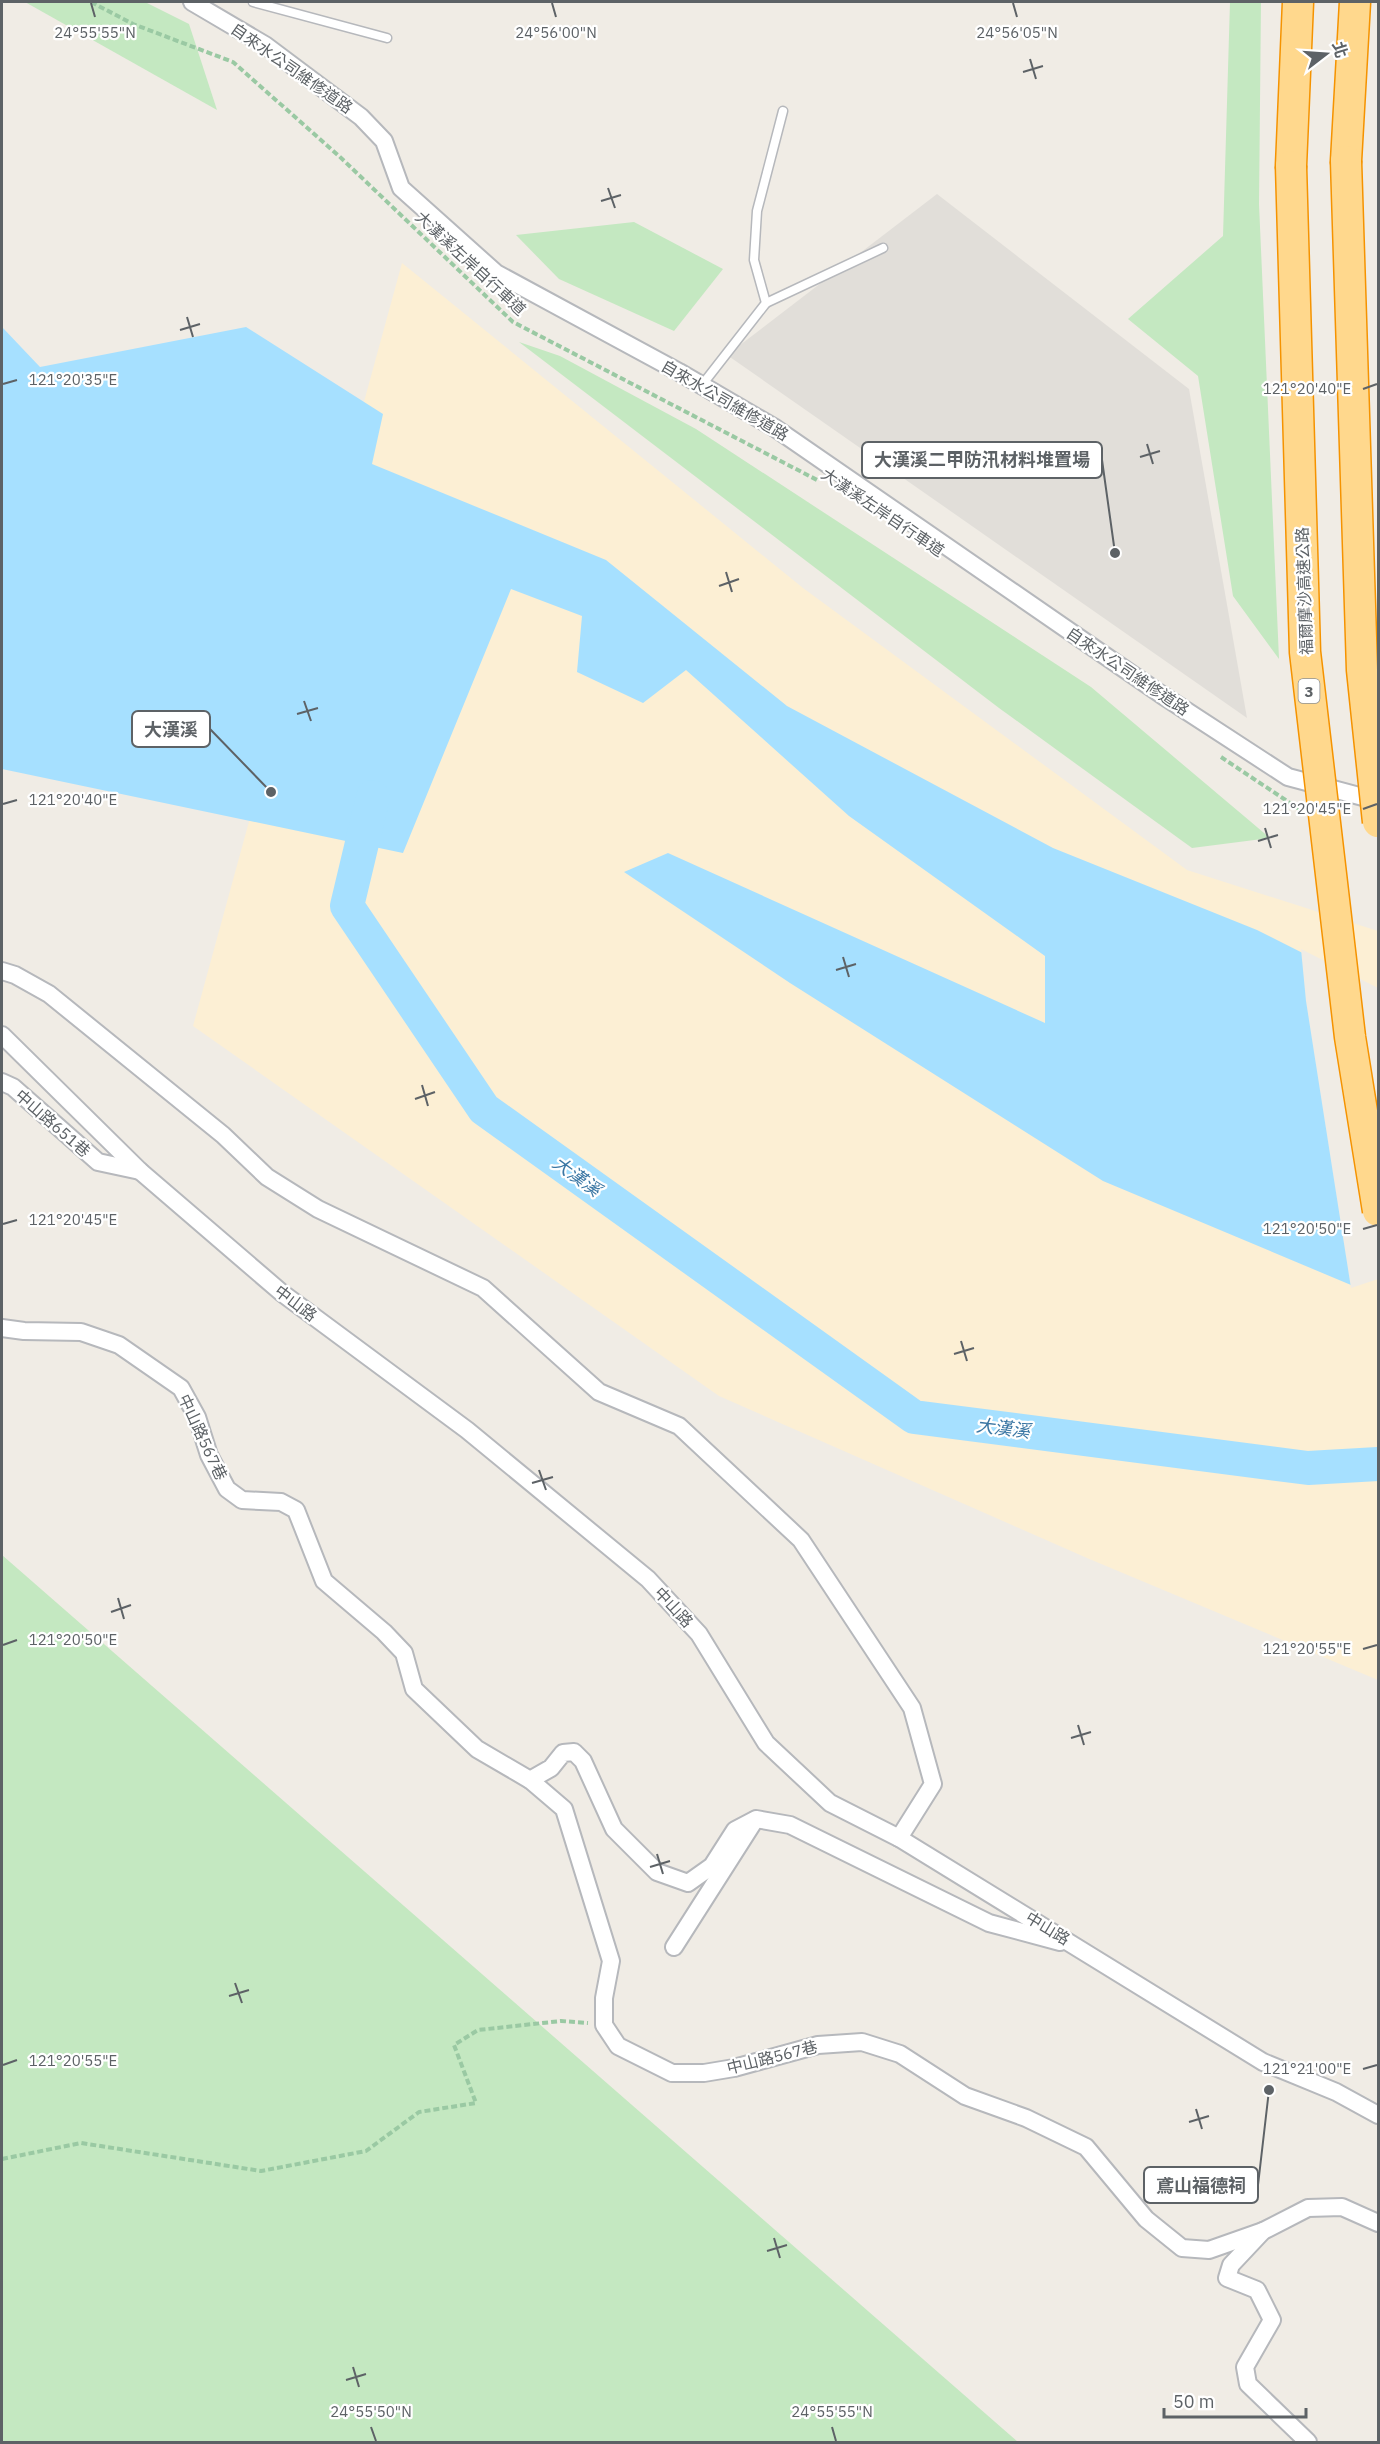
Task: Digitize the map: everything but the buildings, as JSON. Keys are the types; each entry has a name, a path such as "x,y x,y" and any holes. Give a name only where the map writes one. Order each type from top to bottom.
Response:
{"highway":[{"name":"福爾摩沙高速公路","path":"1298,2 1292,166 1305,652 1350,1037 1378,1211"},
{"path":"1355,2 1346,161 1362,670 1378,822"}],"street":[{"name":"自來水公司維修道路","path":"192,2 265,45 361,117 384,141 400,188 496,273 702,385 775,428 1162,695 1288,777 1378,801"},
{"path":"2,971 15,975 49,994 223,1135 267,1177 318,1209 483,1288 599,1392 679,1426 801,1540 912,1708 933,1784 899,1838"},
{"name":"中山路","path":"2,1035 140,1171 282,1293 467,1430 648,1579 699,1634 766,1743 830,1803 899,1838 1263,2062 1336,2092 1378,2115"},
{"name":"中山路651巷","path":"2,1082 12,1087 98,1162 140,1171"},
{"name":"中山路567巷","path":"2,1328 24,1331 81,1332 119,1345 181,1388 197,1417 209,1455 227,1489 242,1500 281,1502 296,1510 324,1581 384,1632 404,1653 414,1689 477,1749 530,1780 564,1809 611,1961 604,1998 604,2025 618,2046 672,2073 704,2073 734,2068 818,2045 862,2042 900,2054 965,2096 1026,2118 1086,2147 1146,2219 1182,2248 1209,2250 1263,2231"},
{"path":"530,1780 551,1768 563,1753 574,1752 583,1761 614,1829 657,1872 688,1883 712,1866 735,1830 756,1819 789,1825 989,1923 1079,1947"},
{"path":"674,1947 756,1819"},
{"path":"1308,2442 1248,2384 1245,2367 1272,2320 1257,2290 1227,2278 1231,2265 1263,2231 1308,2208 1342,2207 1378,2223"}],"lane":[{"path":"253,2 387,38"},
{"path":"766,303 754,260 757,211 783,111"},
{"path":"702,385 766,303 883,248"}],"path":[{"name":"大漢溪左岸自行車道","path":"91,2 133,24 233,62 339,156 513,322 819,482"},
{"path":"1215,753 1300,809 1310,812"},
{"path":"2,2159 81,2143 261,2171 366,2151 419,2112 476,2103 454,2045 478,2030 561,2021 604,2025"}],"shaded area":[{"path":"937,194 1189,389 1247,718 727,355"}],"green space":[{"path":"25,2 145,2 189,24 217,110"},
{"path":"1230,2 1261,2 1259,204 1279,659 1233,596 1198,376 1128,319 1223,236"},
{"path":"634,222 723,269 674,331 559,279 516,235"},
{"path":"519,342 560,356 696,429 1091,687 1270,838 1192,848 999,708"},
{"path":"2,1555 1018,2442 2,2442"}],"sand":[{"path":"402,263 803,588 1187,870 1378,931 1378,1680 1087,1558 719,1396 193,1026"}],"water":[{"path":"2,327 40,367 246,327 383,414 372,464 606,560 787,706 1053,848 1257,930 1378,991 1378,1276 1351,1285 1103,1181 790,983 624,872 668,853 1045,1023 1045,956 849,816 686,670 643,703 577,672 582,616 511,589 403,853 2,769"}],"pier":[{"path":"1301,949 1378,988 1378,1279 1351,1288 1306,1001"}],"waterway":[{"name":"大漢溪","path":"373,797 347,906 484,1109 914,1417 1308,1468 1378,1464"}],"place":[{"name":"大漢溪二甲防汛材料堆置場","path":"1115,553"},
{"name":"大漢溪","path":"271,792"},
{"name":"鳶山福德祠","path":"1269,2090"}]}
